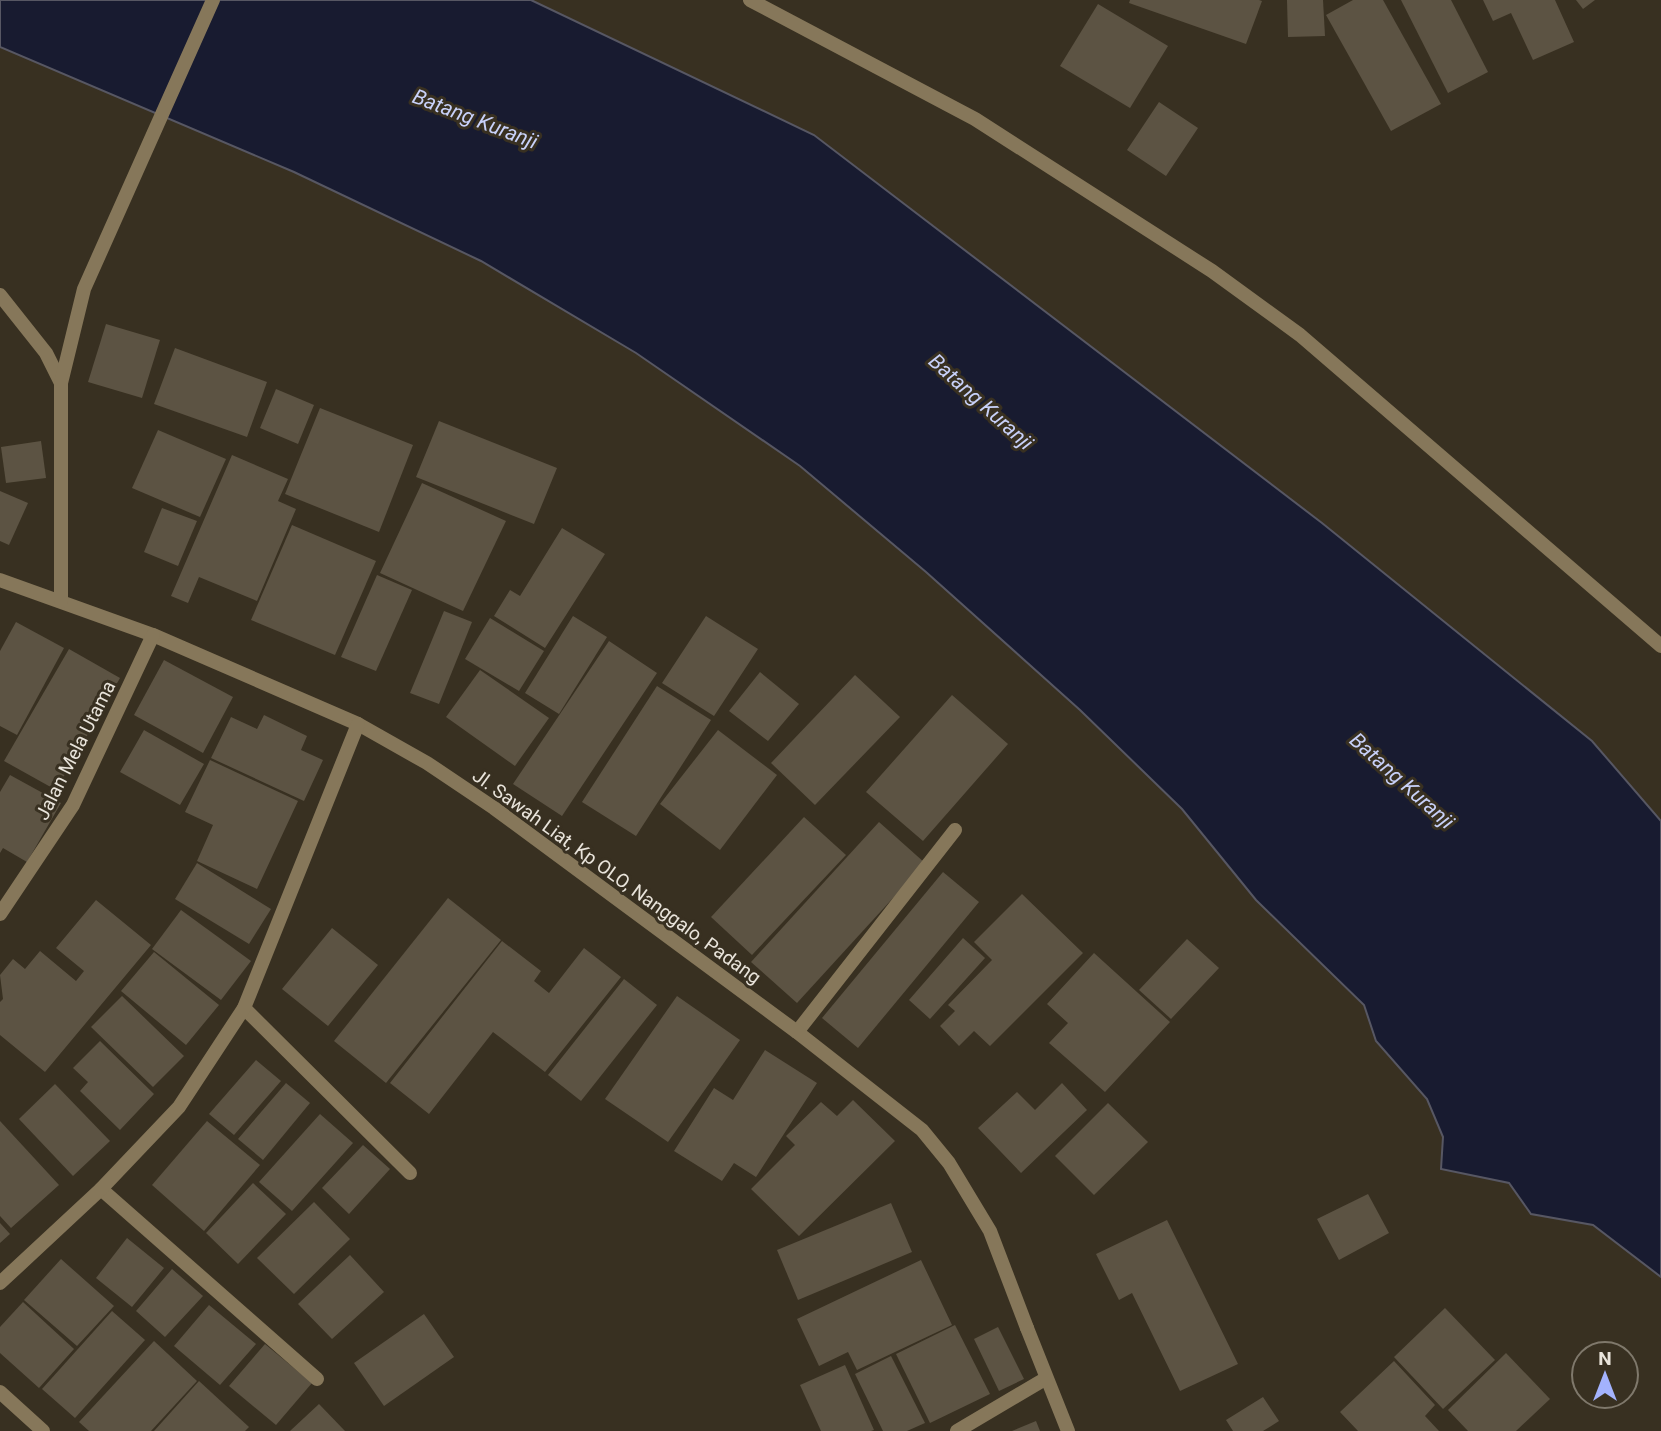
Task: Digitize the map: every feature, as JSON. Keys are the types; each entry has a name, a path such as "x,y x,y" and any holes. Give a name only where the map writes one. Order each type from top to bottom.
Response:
{"street":[{"path":"61,601 61,383 85,289 213,0"},
{"path":"750,0 975,120 1212,271 1300,335 1661,646"},
{"path":"0,295 46,354 61,383"},
{"name":"Jl. Sawah Liat, Kp OLO, Nanggalo, Padang","path":"0,580 153,635 358,724 427,763 495,808 797,1032 922,1130 949,1163 990,1231 1045,1379 1068,1431"},
{"name":"Jalan Mela Utama","path":"0,914 73,806 153,635"},
{"path":"0,1283 101,1189 179,1107 244,1008 358,724"},
{"path":"797,1032 955,830"},
{"path":"244,1008 410,1173"},
{"path":"101,1189 317,1379"},
{"path":"957,1431 1045,1379"},
{"path":"0,1392 43,1431"}],"water":[{"name":"Batang Kuranji","path":"0,0 531,0 814,135 1322,523 1592,741 1661,821 1661,1277 1593,1225 1531,1214 1509,1183 1441,1169 1443,1137 1427,1099 1376,1041 1364,1005 1256,900 1182,809 1080,710 926,572 800,466 636,353 481,261 294,172 0,47"}],"building":[{"path":"1130,0 1262,1 1246,44 1129,3"},
{"path":"1287,0 1323,0 1325,36 1288,37"},
{"path":"1353,0 1383,0 1441,104 1391,131 1326,15"},
{"path":"1401,0 1451,0 1488,72 1448,93"},
{"path":"1483,0 1555,0 1574,42 1533,60 1511,13 1493,21"},
{"path":"1576,0 1595,0 1583,9"},
{"path":"1098,4 1168,46 1130,108 1060,66"},
{"path":"1159,102 1198,128 1166,176 1127,150"},
{"path":"106,324 160,340 142,398 88,382"},
{"path":"175,348 267,382 247,437 154,404"},
{"path":"276,389 314,405 298,444 260,428"},
{"path":"320,408 413,445 379,532 285,494"},
{"path":"439,421 557,468 534,524 416,477"},
{"path":"158,430 226,459 200,517 132,488"},
{"path":"41,441 46,478 6,483 1,447"},
{"path":"232,455 288,479 278,501 296,509 257,601 199,577 188,603 171,596"},
{"path":"422,483 506,521 463,611 380,573"},
{"path":"0,491 28,503 9,545 0,541"},
{"path":"162,508 197,521 178,566 144,552"},
{"path":"292,525 376,561 335,655 251,620"},
{"path":"562,528 605,554 545,648 494,616 510,590 520,596"},
{"path":"377,575 412,590 376,671 341,657"},
{"path":"444,611 472,622 439,704 410,693"},
{"path":"573,616 607,637 559,714 525,693"},
{"path":"706,616 758,649 714,716 662,683"},
{"path":"490,618 544,651 519,691 465,659"},
{"path":"16,622 64,648 17,735 0,726 0,651"},
{"path":"609,641 657,673 562,816 513,784"},
{"path":"69,649 120,678 56,790 4,761"},
{"path":"164,660 233,697 203,753 134,715"},
{"path":"480,670 549,718 515,766 446,717"},
{"path":"760,672 799,704 768,741 729,711"},
{"path":"855,675 900,717 815,805 771,763"},
{"path":"657,686 711,720 636,836 582,802"},
{"path":"952,695 1008,744 923,841 866,792"},
{"path":"264,715 307,736 301,750 323,760 304,801 211,758 231,717 257,729"},
{"path":"144,730 204,764 180,805 120,772"},
{"path":"718,730 777,775 720,850 660,804"},
{"path":"210,760 298,801 257,889 197,861 213,825 185,812"},
{"path":"10,775 61,803 27,862 3,848 0,853 0,792"},
{"path":"804,817 846,855 752,955 711,917"},
{"path":"879,822 925,863 797,1003 751,962"},
{"path":"197,863 271,909 249,944 175,899"},
{"path":"943,872 979,902 858,1048 822,1018"},
{"path":"1022,894 1083,953 990,1046 974,1031 959,1046 940,1026 955,1011 948,1005 992,960 974,942"},
{"path":"448,898 501,940 386,1083 334,1041"},
{"path":"96,900 151,945 45,1072 0,1035 0,1002 3,999 0,975 13,959 25,969 40,951 76,981 84,971 56,948"},
{"path":"181,910 251,961 221,1000 152,949"},
{"path":"332,928 378,965 328,1026 282,989"},
{"path":"963,938 985,958 930,1019 909,1000"},
{"path":"1187,939 1219,968 1171,1019 1139,990"},
{"path":"502,941 541,971 534,981 549,993 584,948 621,977 545,1072 493,1032 429,1114 390,1083"},
{"path":"154,952 219,1005 186,1045 121,991"},
{"path":"1094,953 1170,1022 1105,1092 1049,1043 1068,1023 1047,1004"},
{"path":"624,979 657,1005 581,1101 548,1075"},
{"path":"122,996 184,1056 153,1087 91,1027"},
{"path":"677,996 740,1040 668,1142 605,1099"},
{"path":"100,1041 154,1094 120,1130 80,1091 88,1082 73,1068"},
{"path":"765,1050 817,1083 756,1177 734,1163 722,1181 674,1151 714,1088 733,1100"},
{"path":"256,1060 281,1081 234,1135 209,1114"},
{"path":"286,1083 310,1103 263,1160 238,1139"},
{"path":"1062,1083 1087,1110 1021,1173 978,1128 1017,1092 1035,1110"},
{"path":"55,1084 110,1141 73,1176 19,1119"},
{"path":"853,1100 895,1141 799,1236 751,1189 795,1145 786,1136 821,1102 837,1116"},
{"path":"1108,1103 1148,1142 1094,1195 1055,1156"},
{"path":"320,1114 353,1143 292,1211 259,1182"},
{"path":"0,1121 59,1185 11,1228 0,1216"},
{"path":"207,1121 260,1165 204,1231 152,1185"},
{"path":"363,1145 390,1169 349,1214 322,1188"},
{"path":"253,1183 286,1214 238,1264 206,1233"},
{"path":"1368,1194 1389,1233 1339,1260 1317,1219"},
{"path":"314,1202 350,1239 294,1294 257,1258"},
{"path":"891,1203 912,1252 798,1300 777,1250"},
{"path":"1167,1220 1238,1364 1180,1391 1132,1293 1119,1300 1096,1254"},
{"path":"0,1223 10,1234 0,1243"},
{"path":"127,1238 164,1268 132,1307 96,1278"},
{"path":"350,1255 384,1292 332,1339 298,1304"},
{"path":"61,1259 114,1306 77,1346 24,1300"},
{"path":"921,1260 952,1325 857,1370 848,1352 819,1366 797,1319"},
{"path":"172,1269 203,1296 165,1337 136,1311"},
{"path":"23,1302 74,1349 39,1388 0,1353 0,1327"},
{"path":"209,1305 256,1344 220,1385 174,1346"},
{"path":"1445,1308 1495,1360 1443,1409 1394,1357"},
{"path":"112,1311 145,1340 75,1418 42,1389"},
{"path":"424,1314 454,1357 384,1406 354,1363"},
{"path":"955,1325 990,1394 930,1423 896,1354"},
{"path":"998,1327 1024,1379 999,1391 974,1339"},
{"path":"154,1341 197,1381 151,1431 89,1431 79,1422"},
{"path":"265,1344 312,1383 276,1425 229,1386"},
{"path":"1506,1353 1550,1399 1516,1431 1468,1431 1448,1410"},
{"path":"891,1356 925,1423 907,1431 883,1431 855,1374"},
{"path":"1394,1361 1435,1405 1425,1416 1439,1431 1358,1431 1340,1412"},
{"path":"845,1365 874,1430 821,1431 800,1385"},
{"path":"199,1381 249,1427 245,1431 154,1431"},
{"path":"1263,1397 1279,1421 1263,1431 1233,1431 1226,1420"},
{"path":"319,1404 345,1431 290,1431"},
{"path":"1036,1421 1040,1431 1012,1431"}]}
